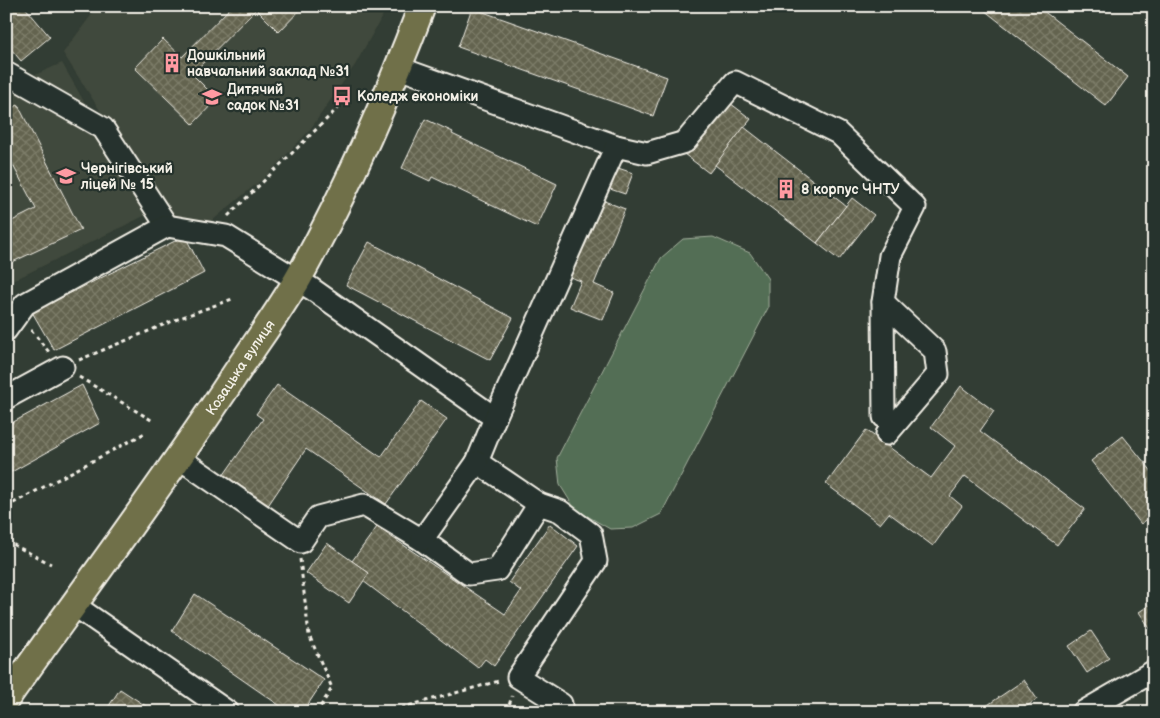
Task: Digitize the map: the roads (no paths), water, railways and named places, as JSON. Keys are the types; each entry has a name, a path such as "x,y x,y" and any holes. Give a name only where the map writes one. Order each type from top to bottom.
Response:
{"main road":[{"name":"Козацька вулиця","path":"6,699 179,458 298,279 334,210 399,68 422,6"}],"street":[{"path":"399,68 616,146 647,153 685,142 735,82 838,133 915,207 890,256 883,302 886,425 938,374 935,351 883,302"},
{"path":"6,73 103,128 167,226"},
{"path":"422,540 477,462 616,146"},
{"path":"12,323 25,304 167,226 226,236 298,279 495,418"},
{"path":"6,398 62,367"},
{"path":"179,458 300,542 318,517 364,505 422,540 469,574 497,570 539,504"},
{"path":"477,462 539,504 560,511 591,534 596,561 518,677 561,704 561,712"},
{"path":"74,605 228,712"},
{"path":"1083,712 1154,671"}],"place":[{"name":"Дошкільний навчальний заклад №31","path":"172,63"},
{"name":"Коледж економіки","path":"342,96"},
{"name":"Дитячий садок №31","path":"212,97"},
{"name":"Чернігівський ліцей № 15","path":"66,176"},
{"name":"8 корпус ЧНТУ","path":"786,189"}]}
